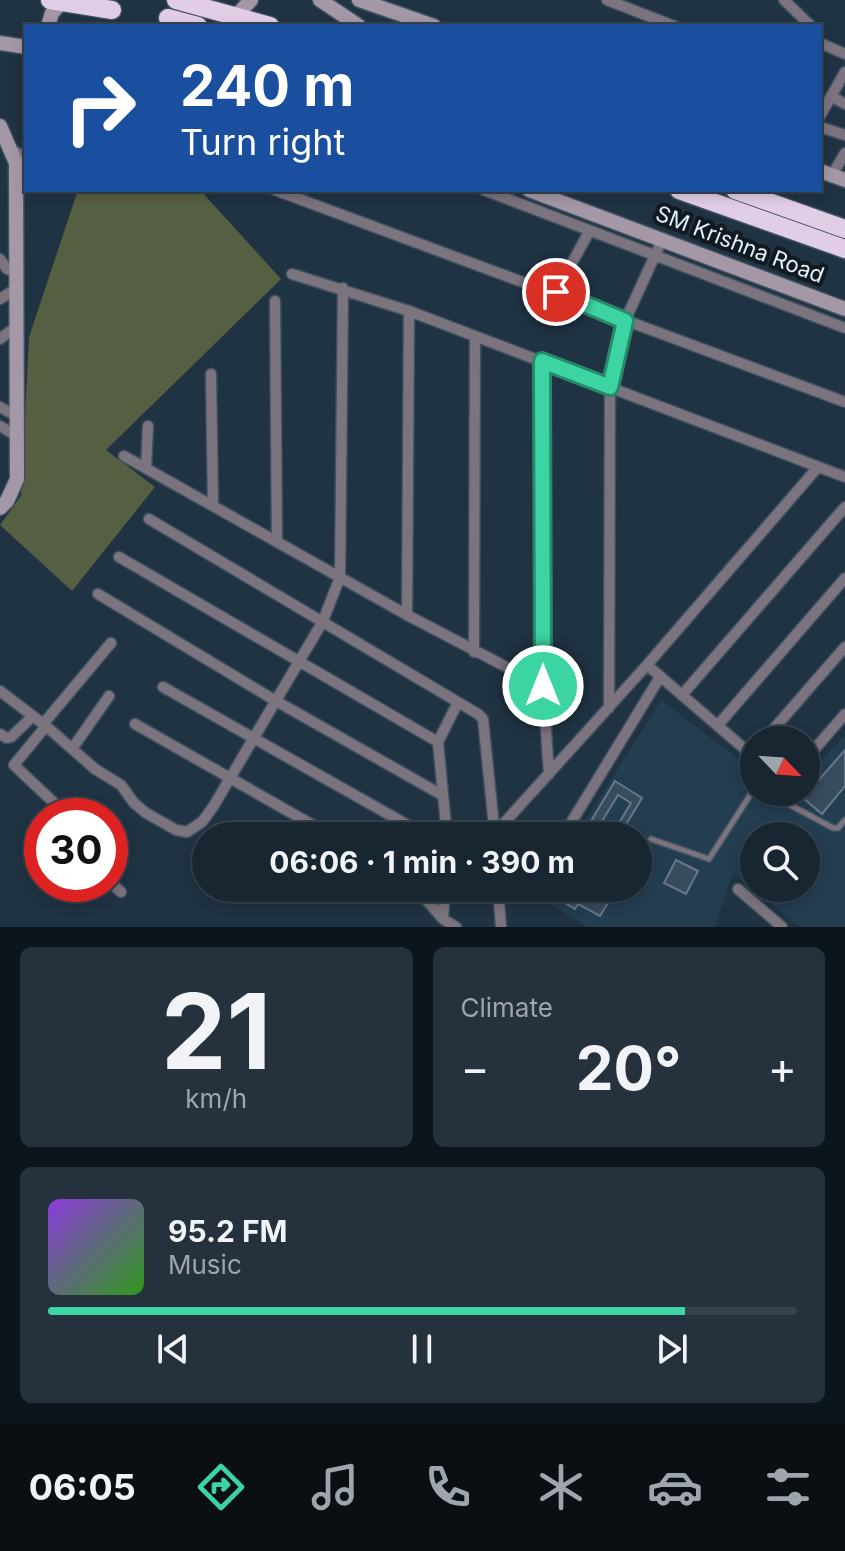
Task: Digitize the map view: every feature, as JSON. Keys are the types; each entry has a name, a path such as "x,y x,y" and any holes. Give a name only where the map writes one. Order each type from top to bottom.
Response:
{"highway":[{"path":"56,1 111,5 121,24"},
{"path":"169,11 236,16 263,24"},
{"path":"169,11 194,24"},
{"name":"SM Krishna Road","path":"685,192 845,249"},
{"path":"741,192 845,229"}],"street":[{"path":"236,16 251,0"},
{"path":"320,0 356,24"},
{"path":"359,0 428,24"},
{"path":"607,0 669,24"},
{"path":"784,0 809,24"},
{"path":"49,24 56,1"},
{"path":"0,35 22,47"},
{"path":"0,43 22,47"},
{"path":"822,44 845,54"},
{"path":"822,112 845,72"},
{"path":"831,96 845,104"},
{"path":"0,126 16,163 18,417 17,479 7,501 0,508"},
{"path":"822,128 845,135"},
{"path":"13,151 24,156"},
{"path":"832,175 845,153"},
{"path":"281,192 845,402"},
{"path":"489,192 845,328"},
{"name":"SM Krishna Road","path":"534,192 845,309"},
{"path":"556,292 589,232"},
{"path":"609,708 610,387 625,321 662,240"},
{"path":"0,259 17,280"},
{"path":"292,274 409,311 845,477"},
{"path":"0,299 17,280"},
{"path":"0,691 95,769 121,785 146,813 176,830 192,831 202,822 323,621 340,577 343,288"},
{"path":"275,301 277,541"},
{"path":"407,615 409,311"},
{"path":"0,339 17,326"},
{"path":"474,652 475,336"},
{"path":"542,361 543,686 549,774"},
{"path":"211,374 213,505"},
{"path":"0,407 18,417"},
{"path":"0,426 18,437"},
{"path":"146,468 148,426"},
{"path":"124,456 474,652 543,686"},
{"path":"507,822 818,467"},
{"path":"682,695 845,507"},
{"path":"149,519 483,719 494,822"},
{"path":"119,557 438,742"},
{"path":"718,725 845,578"},
{"path":"98,594 276,701 442,795"},
{"path":"49,798 14,765 15,760 111,643"},
{"path":"776,726 845,647"},
{"path":"647,665 740,743"},
{"path":"572,822 660,677"},
{"path":"163,687 402,822"},
{"path":"72,749 109,696"},
{"path":"445,822 438,742 458,702"},
{"path":"820,743 845,714"},
{"path":"0,734 11,737 33,716"},
{"path":"135,724 307,822"},
{"path":"738,889 782,927"},
{"path":"428,902 443,919 456,927"},
{"path":"443,919 444,902"},
{"path":"499,902 501,927"}],"lane":[{"path":"652,839 709,859 743,806"},
{"path":"792,806 835,829 845,820"}],"shaded area":[{"path":"661,700 740,760 740,806 820,806 820,763 845,735 845,927 800,927 769,902 820,902 820,822 740,822 740,879 733,873 715,927 588,927 546,902 652,902 652,822 585,822"}],"green space":[{"path":"77,192 202,192 281,279 106,450 155,487 72,591 0,525 21,496 29,337"}],"building":[{"path":"845,750 845,786 822,814 812,806 820,806 820,779"},
{"path":"615,781 642,798 627,822 619,822 631,803 618,795 602,822 590,822"},
{"path":"676,860 698,871 686,894 664,883"},
{"path":"564,902 608,902 600,916 578,904 575,909"}],"route":[{"path":"543,686 542,361 610,387 625,321 556,292"}]}
